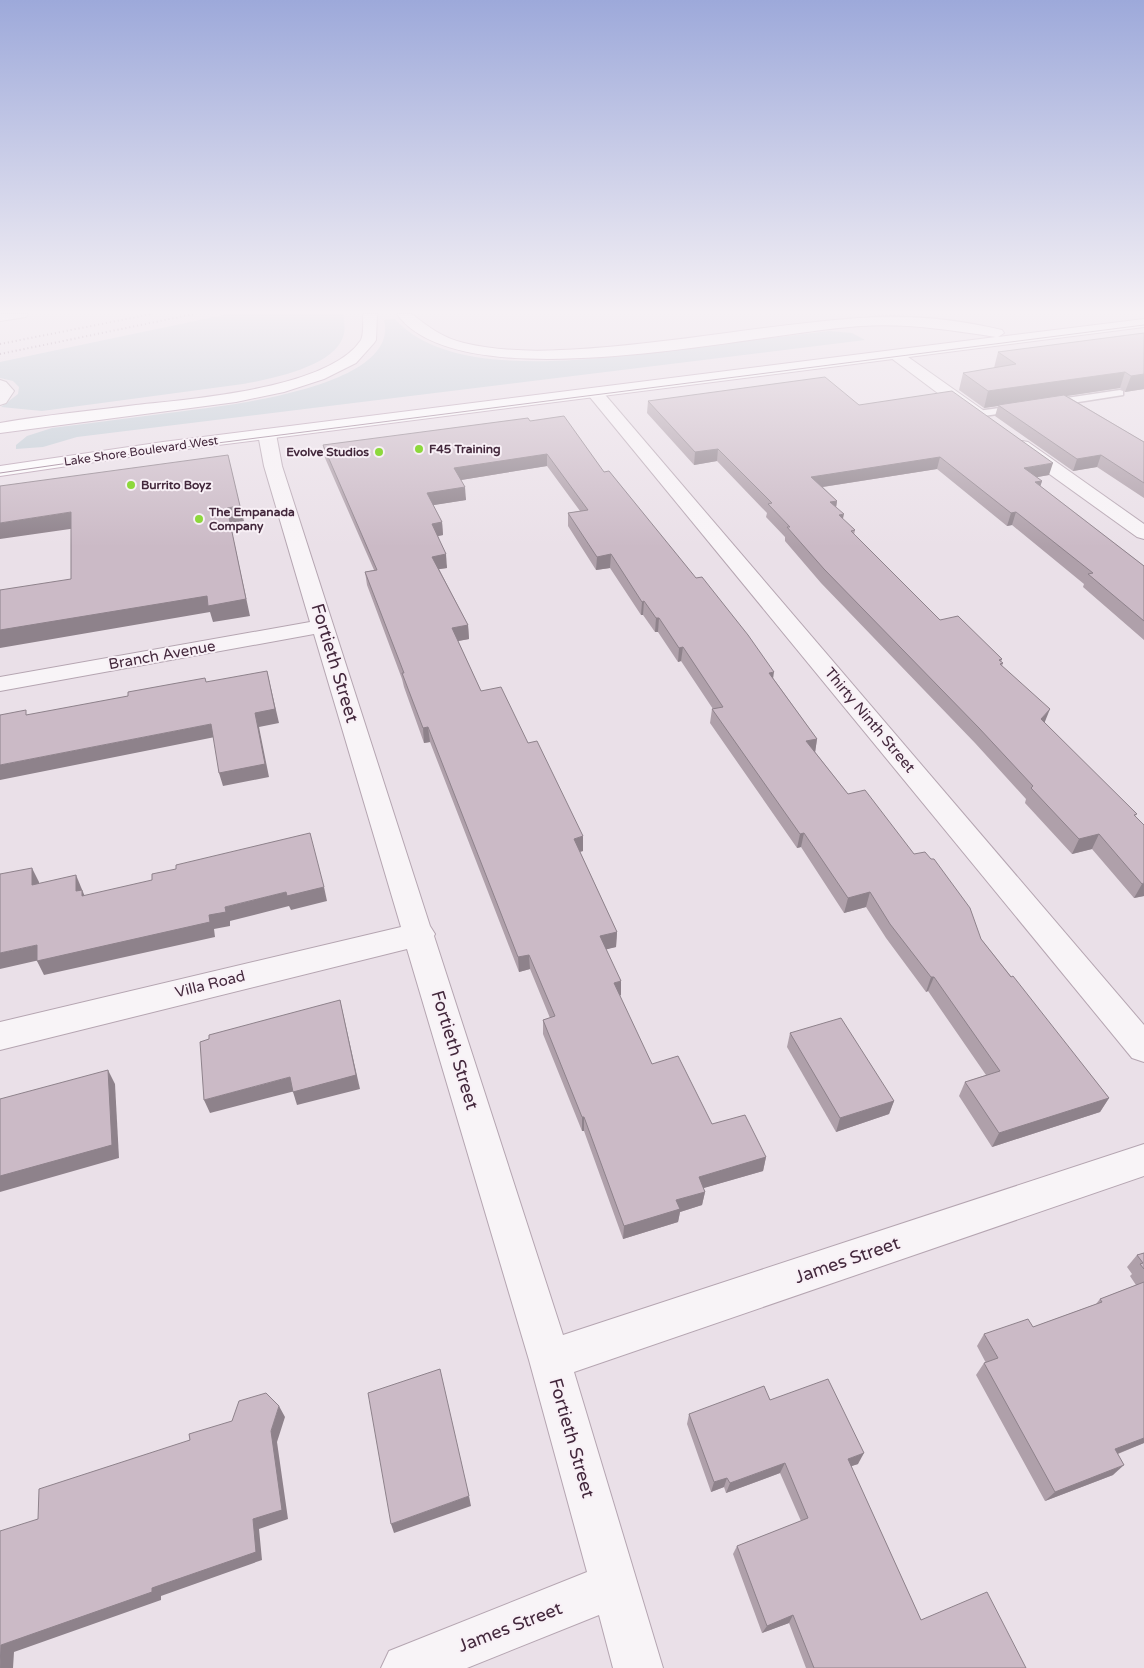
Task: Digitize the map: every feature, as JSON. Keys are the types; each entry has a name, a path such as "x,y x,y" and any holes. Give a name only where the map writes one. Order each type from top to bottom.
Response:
{"main road":[{"path":"0,428 267,392"},
{"name":"Lake Shore Boulevard West","path":"0,471 268,434 604,392"},
{"path":"0,439 43,421"}],"street":[{"path":"947,392 993,426"},
{"name":"Thirty Ninth Street","path":"595,393 1144,1048"},
{"name":"Fortieth Street","path":"268,434 273,466 420,934 550,1360 613,1586 638,1668"},
{"path":"1009,437 1144,533"},
{"name":"Branch Avenue","path":"0,684 324,626"},
{"name":"Villa Road","path":"0,1036 420,934"},
{"name":"James Street","path":"550,1360 1144,1160"},
{"name":"James Street","path":"406,1668 613,1586"}],"lane":[{"path":"1046,404 1120,393"},
{"path":"977,414 1028,407"}],"shaded area":[{"path":"18,392 185,392 42,411 1,407"},
{"path":"292,392 444,392 77,437 43,447 16,449 16,445 27,436 52,428 217,407"}],"building":[{"path":"716,392 843,392 859,405 953,392 1053,463 1024,468 1042,481 1035,482 1144,566 1144,621 1088,574 1093,573 1016,512 1011,513 940,457 811,477 837,501 830,502 844,514 839,515 855,530 851,531 940,620 958,616 1002,659 999,660 1003,663 1000,664 1050,709 1041,719 1137,814 1134,815 1144,825 1144,883 1142,884 1099,834 1079,839 1031,788 1033,786 979,728 824,569 787,527 790,527 768,504 772,503 718,449 695,452 648,401"},
{"path":"1064,395 1144,442 1144,483 1101,455 1077,459 998,405"},
{"path":"564,416 604,472 609,471 696,578 702,577 748,635 774,672 769,673 817,739 806,741 848,794 865,790 914,854 925,852 931,859 934,859 970,908 981,939 1011,977 1013,976 1109,1098 999,1133 965,1082 1000,1071 934,977 931,977 890,924 870,892 848,898 804,833 800,834 712,709 723,707 683,647 679,648 659,618 656,618 644,601 642,602 611,554 597,557 568,513 588,510 547,454 454,468 465,487 427,493 442,522 432,524 446,554 432,557 468,625 452,628 481,691 501,687 528,743 537,741 583,836 574,839 617,932 600,936 621,981 614,983 652,1064 678,1056 712,1124 745,1115 766,1157 699,1177 705,1192 676,1200 680,1209 624,1226 584,1117 582,1117 543,1020 555,1016 529,955 518,957 428,727 423,728 365,572 377,570 323,445 528,418 530,421"},
{"path":"228,455 240,506 227,508 246,599 208,606 207,596 0,630 0,590 71,579 71,512 0,523 0,486"},
{"path":"267,671 275,709 255,713 265,764 219,773 211,724 0,765 0,715 26,710 26,715 128,696 128,692 205,678 206,682"},
{"path":"310,833 324,887 287,896 286,892 225,907 226,912 209,915 210,922 37,961 37,945 0,953 0,874 32,868 32,885 76,875 76,891 82,890 82,896 152,880 152,874 176,869 176,865"},
{"path":"340,1000 356,1075 293,1092 290,1077 204,1100 200,1042 209,1039 209,1035"},
{"path":"841,1018 894,1101 840,1118 790,1033"},
{"path":"108,1070 112,1145 0,1176 0,1099"},
{"path":"1144,1253 1144,1269 1140,1264 1143,1263 1137,1255"},
{"path":"1144,1282 1144,1438 1115,1449 1124,1465 1055,1492 984,1363 998,1358 984,1334 1028,1319 1033,1327 1102,1302 1100,1299"},
{"path":"440,1369 469,1496 391,1524 368,1393"},
{"path":"828,1379 864,1453 848,1459 921,1620 987,1592 1026,1668 814,1668 793,1615 767,1626 737,1546 808,1518 785,1463 730,1483 727,1478 714,1482 689,1414 764,1386 770,1400"},
{"path":"266,1393 279,1406 271,1431 282,1510 253,1519 256,1552 152,1588 152,1592 1,1645 0,1667 0,1531 38,1519 39,1489 190,1440 189,1434 232,1421 239,1401"}],"tram line":[{"path":"0,473 131,454 619,392"}],"place":[{"name":"F45 Training","path":"419,449"},
{"name":"Evolve Studios","path":"379,452"},
{"name":"Burrito Boyz","path":"131,485"},
{"name":"The Empanada Company","path":"199,519"}]}
